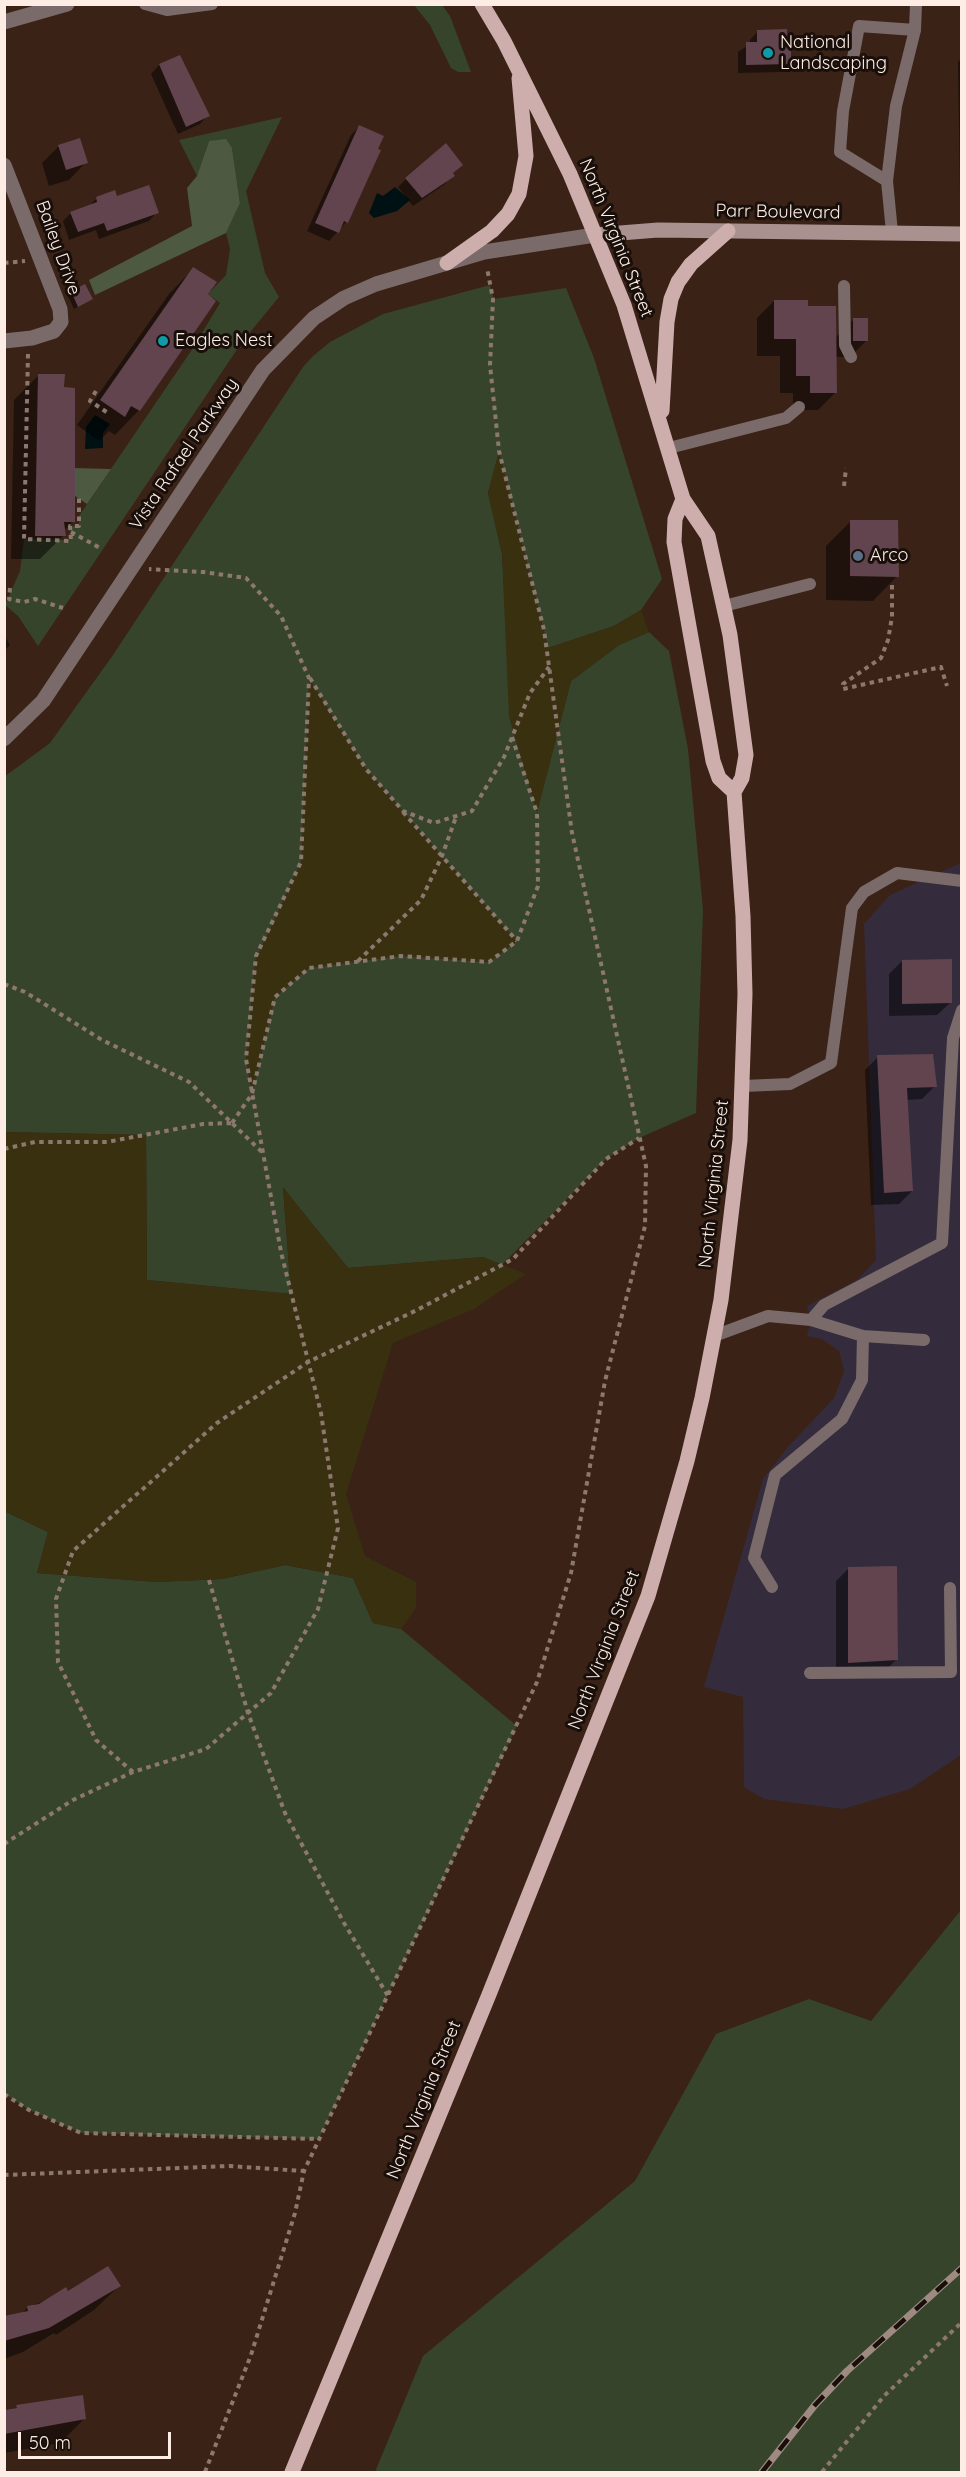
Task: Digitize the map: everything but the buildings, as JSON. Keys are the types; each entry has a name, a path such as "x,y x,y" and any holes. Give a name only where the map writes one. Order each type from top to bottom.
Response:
{"main road":[{"name":"North Virginia Street","path":"292,2472 488,1997 648,1596 687,1461 714,1336 733,1215 743,1086 743,916 734,792 742,778 746,754 724,606 708,536 683,499 662,423 624,305 570,174 518,69 482,4"},
{"path":"447,263 492,231 508,214 519,194 526,156 518,69"},
{"name":"Parr Boulevard","path":"595,235 658,230 962,234"},
{"path":"662,423 667,322 671,300 678,282 691,264 728,231"},
{"path":"683,499 675,519 674,542 713,761 719,778 734,792"}],"street":[{"path":"4,22 67,4"},
{"name":"Bailey Drive","path":"4,165 60,309 61,322 54,331 4,341"},
{"name":"Vista Rafael Parkway","path":"4,739 43,701 264,370 314,318 344,298 376,284 484,252 595,235"}],"lane":[{"path":"146,4 167,10 212,4"},
{"path":"892,232 887,181 896,106 915,30 916,4"},
{"path":"887,181 840,152 845,100 859,26 915,30"},
{"path":"844,286 845,345 851,357"},
{"path":"669,448 786,418 799,407"},
{"path":"724,606 810,584"},
{"path":"743,1086 790,1084 831,1064 852,908 864,892 897,873 962,880"},
{"path":"811,1320 824,1305 942,1243 953,1038 962,1010"},
{"path":"714,1336 768,1316 811,1320 863,1336 924,1340"},
{"path":"772,1587 754,1558 775,1474 842,1419 862,1380 863,1336"},
{"path":"810,1673 951,1672 950,1588"}],"path":[{"path":"205,2472 251,2355 295,2213 304,2171 537,1682 571,1573 605,1380 645,1226 646,1166 572,832 544,630 499,451 490,365 493,299 484,252"},
{"path":"28,338 24,539 71,541 70,526 79,526 79,498"},
{"path":"96,391 90,401 108,412"},
{"path":"844,486 846,468"},
{"path":"70,532 102,549"},
{"path":"130,569 203,572 246,578 281,616 309,678 366,769 517,941"},
{"path":"892,585 892,617 888,640 881,658 843,684 843,689 941,667 947,686"},
{"path":"10,588 9,599 24,602 35,599 63,608"},
{"path":"403,811 434,823 472,811 504,757 530,693 549,667"},
{"path":"4,1844 73,1800 133,1772 206,1749 271,1693 318,1609 338,1528 321,1413 281,1252 246,1059 256,957 301,862 309,678"},
{"path":"232,1123 252,1094 275,997 309,968 401,957 489,962 517,941 538,886 537,813 512,737"},
{"path":"357,962 421,900 442,856 456,816"},
{"path":"4,984 25,992 102,1040 189,1082 263,1153"},
{"path":"4,1149 35,1142 107,1142 203,1124 232,1123"},
{"path":"133,1772 96,1740 58,1662 56,1599 73,1551 217,1423 308,1362 513,1259 606,1159 639,1138"},
{"path":"209,1580 248,1713 285,1813 344,1923 388,1996"},
{"path":"4,2094 29,2110 81,2133 319,2139"},
{"path":"4,2175 229,2166 304,2171"},
{"path":"822,2472 884,2396 962,2322"}],"shaded area":[{"path":"395,187 410,200 397,211 374,218 369,213 377,193 383,196"},
{"path":"95,415 110,424 103,433 103,448 85,449 86,427"},
{"path":"961,863 961,1755 910,1789 843,1809 764,1799 744,1787 743,1697 704,1687 763,1479 788,1447 834,1398 844,1371 839,1351 822,1339 807,1336 811,1320 807,1306 857,1280 876,1260 864,924 890,895"}],"green space":[{"path":"414,5 442,5 450,16 471,72 458,72 451,68 430,25"},
{"path":"282,117 246,191 265,273 279,297 242,342 38,646 18,616 5,605 20,571 24,539 71,540 70,526 79,526 79,516 191,351 220,303 208,294 226,275 230,249 226,233 240,203 232,148 209,141 197,176 179,140"},
{"path":"226,139 232,148 240,203 226,233 95,295 89,280 192,226 187,188 197,176 209,141"},
{"path":"490,285 494,299 566,288 594,358 662,579 641,610 614,626 548,648 499,452 488,493 502,554 506,619 537,811 571,681 619,645 649,632 669,651 688,749 703,910 696,1113 639,1138 606,1159 502,1265 483,1257 348,1268 283,1188 291,1294 147,1280 146,1135 5,1132 4,777 50,743 113,655 303,367 313,356 330,342 383,314"},
{"path":"73,468 111,469 87,504 75,496 64,495"},
{"path":"4,1511 48,1532 37,1573 157,1582 222,1579 285,1565 353,1578 373,1623 401,1629 517,1726 319,2139 81,2133 29,2110 5,2094"},
{"path":"961,1910 961,2472 375,2472 423,2356 635,2181 716,2034 809,1999 871,2021"}],"sand":[{"path":"499,451 548,648 614,626 641,610 649,632 619,645 571,681 537,813 509,717 502,554 488,493"},
{"path":"309,678 366,769 517,941 489,962 401,956 309,968 275,997 252,1094 246,1059 255,961 301,862"},
{"path":"5,1132 146,1135 147,1280 291,1294 283,1187 348,1268 483,1257 526,1274 474,1309 393,1343 346,1494 365,1556 416,1582 416,1608 401,1629 373,1623 353,1578 285,1565 222,1579 157,1582 37,1573 48,1532 5,1511"}],"railway":[{"path":"762,2472 815,2405 847,2371 962,2268"}],"place":[{"name":"National Landscaping","path":"768,53"},
{"name":"Eagles Nest","path":"163,341"},
{"name":"Arco","path":"858,556"}]}
